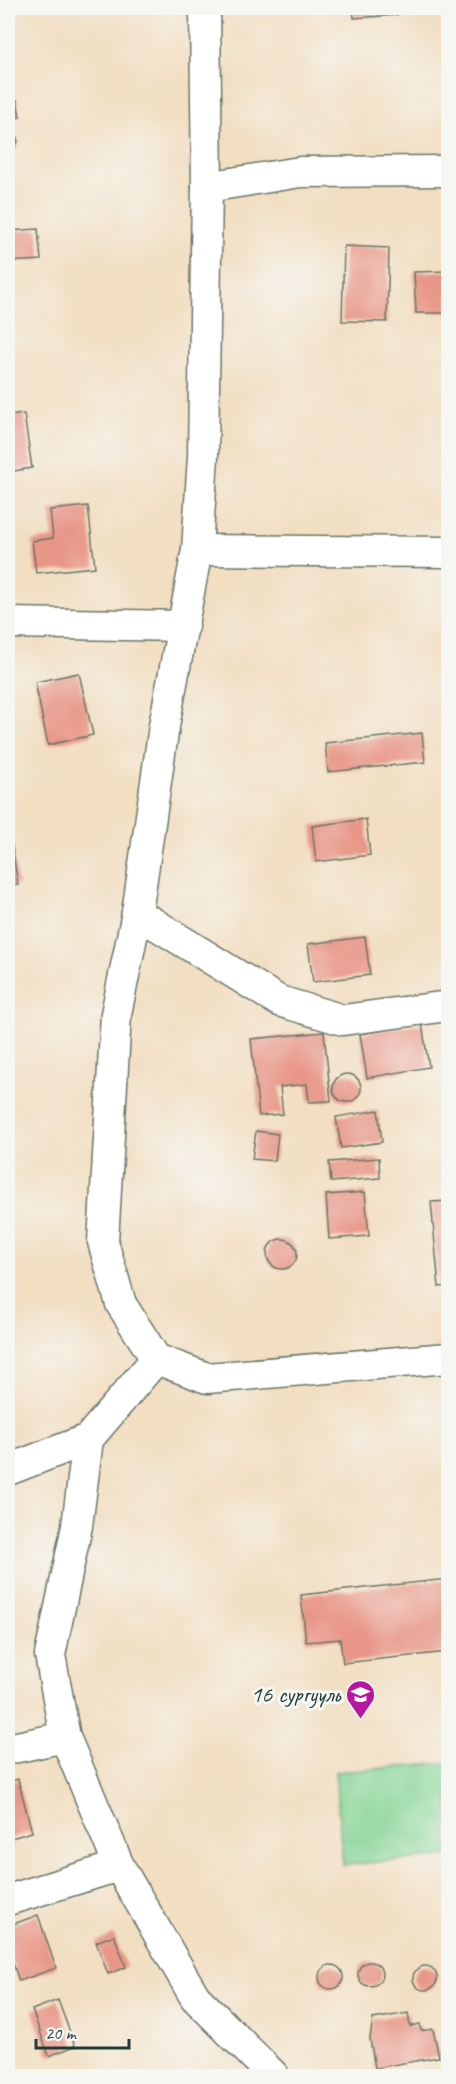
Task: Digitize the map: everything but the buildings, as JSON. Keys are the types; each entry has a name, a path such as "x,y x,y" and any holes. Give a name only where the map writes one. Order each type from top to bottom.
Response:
{"street":[{"path":"205,8 207,187 203,456 197,550 164,726 137,913 116,1014 103,1242 121,1304 156,1359 207,1378 448,1358"},
{"path":"207,187 300,172 448,171"},
{"path":"197,550 448,552"},
{"path":"8,623 184,626"},
{"path":"137,913 279,1001 343,1020 448,1006"},
{"path":"8,1470 88,1439 156,1359"},
{"path":"88,1439 77,1526 50,1655 65,1737 119,1866 195,1997 274,2076"},
{"path":"8,1749 65,1737"},
{"path":"8,1900 119,1866"}],"green space":[{"path":"448,1763 448,1856 343,1865 335,1772"}],"place":[{"name":"16 сургууль","path":"361,1720"}]}
